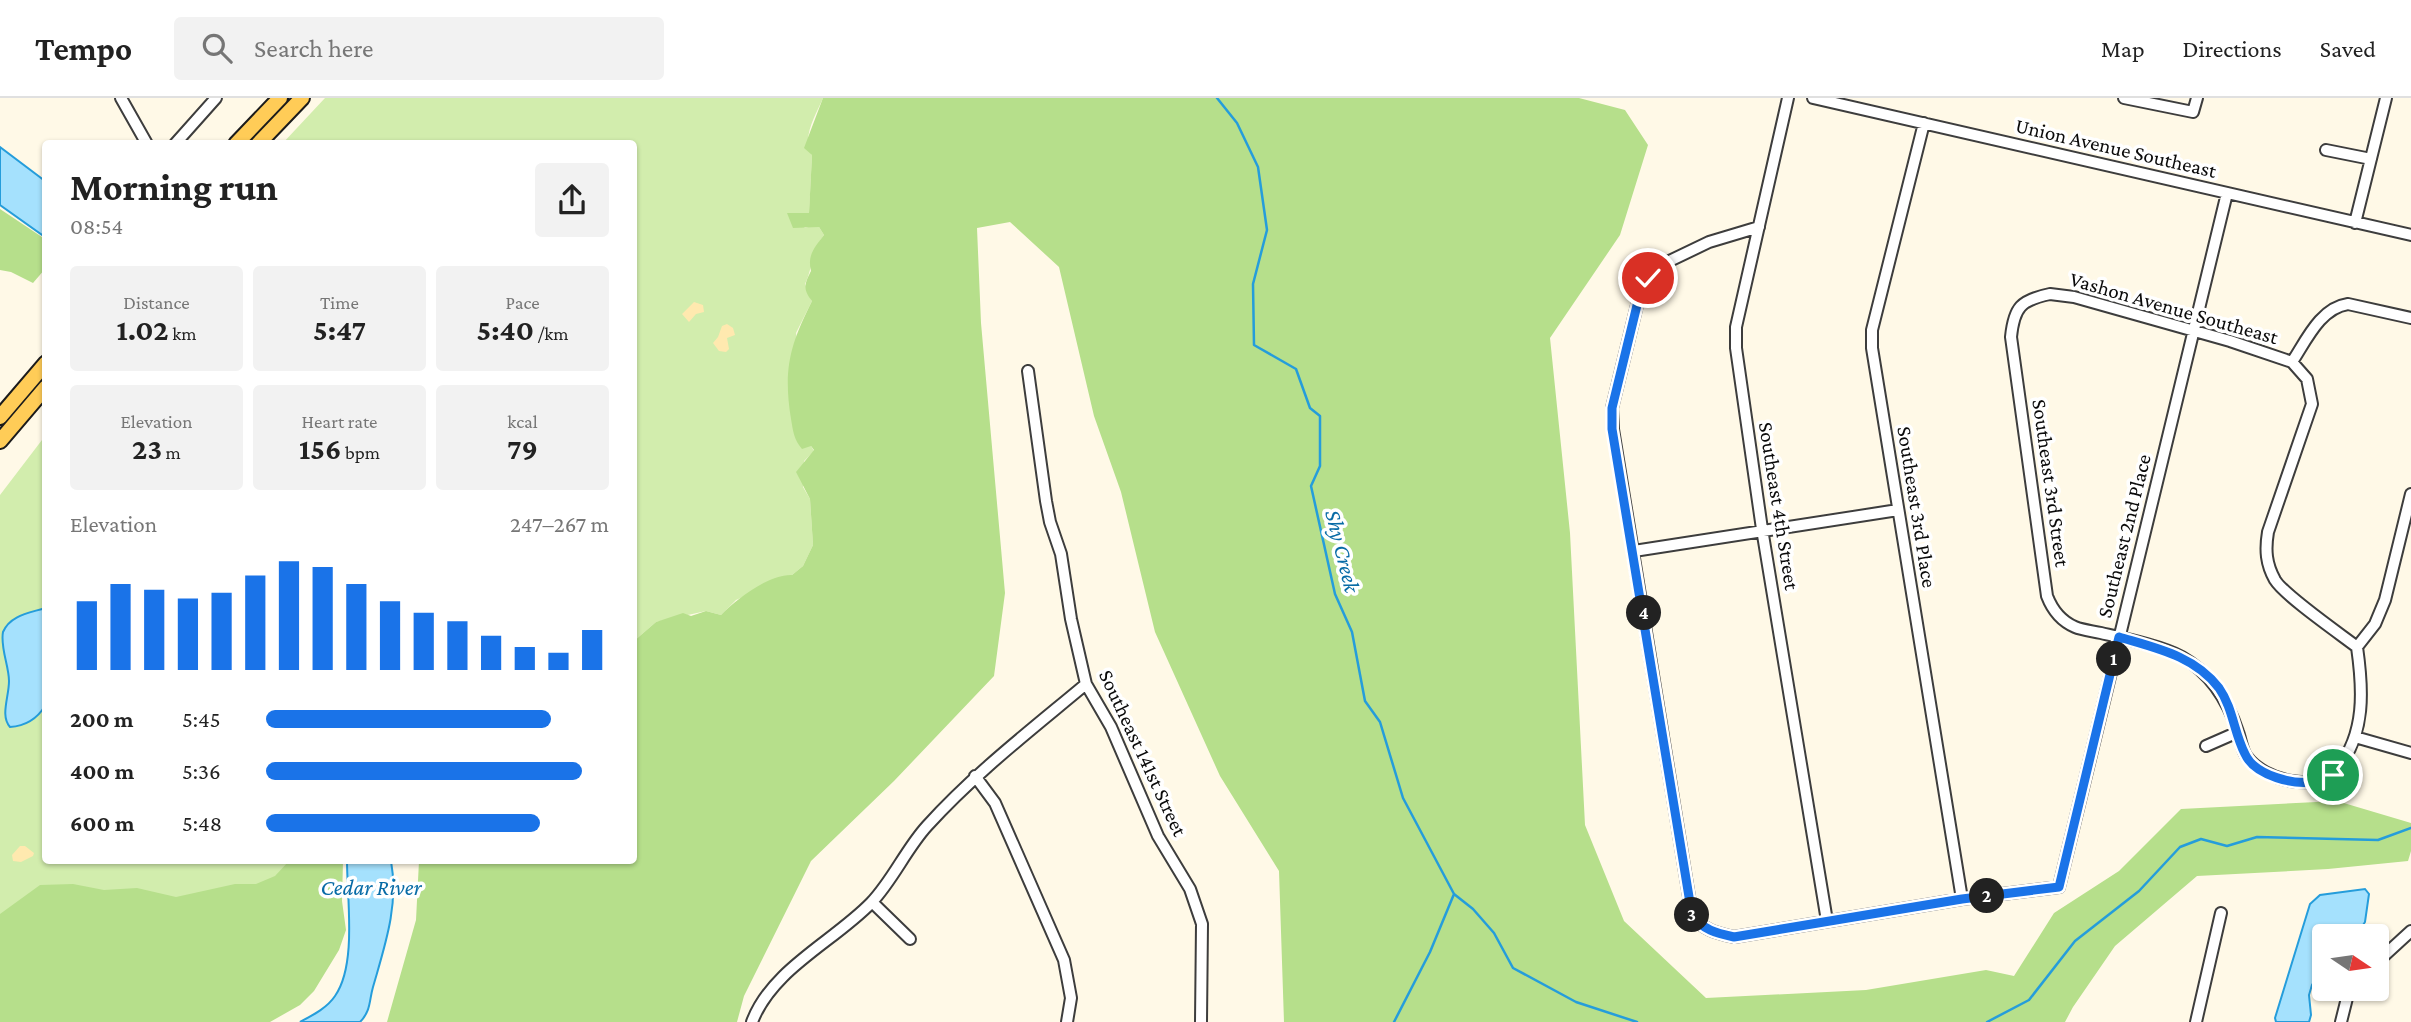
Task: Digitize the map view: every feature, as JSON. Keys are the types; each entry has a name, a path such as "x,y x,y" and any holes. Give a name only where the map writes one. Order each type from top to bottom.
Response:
{"main road":[{"path":"240,140 280,98"},
{"path":"262,140 302,98"},
{"path":"0,417 42,368"},
{"path":"0,441 42,392"}],"street":[{"path":"121,98 145,140"},
{"path":"179,140 216,98"},
{"name":"Southeast 4th Street","path":"1788,98 1736,327 1736,348 1762,530 1827,921"},
{"name":"Union Avenue Southeast","path":"1813,98 1832,100 2411,235"},
{"path":"2124,98 2193,113 2197,98"},
{"path":"2356,223 2386,98"},
{"name":"Southeast 3rd Place","path":"1924,123 1872,330 1872,348 1962,899"},
{"path":"2326,150 2371,159"},
{"name":"Southeast 2nd Place","path":"1962,899 2059,887 2227,193"},
{"path":"1759,227 1709,242 1657,267 1648,278 1640,293 1612,408 1612,429 1692,915 1700,926 1714,933 1734,937 1962,899"},
{"name":"Vashon Avenue Southeast","path":"2034,297 2050,294 2074,297 2194,330 2292,362 2307,379 2312,404 2268,532 2265,552 2277,584 2357,647"},
{"name":"Southeast 3rd Street","path":"2034,297 2021,305 2013,316 2011,337 2047,596 2053,609 2074,627 2119,637 2181,656 2202,671 2219,689 2245,755 2257,768 2275,777 2315,782 2333,775 2346,758 2355,737"},
{"path":"2292,362 2323,316 2340,305 2348,304 2411,318"},
{"name":"Southeast 141st Street","path":"1028,372 1048,512 1061,554 1071,619 1086,684 1111,727 1158,836 1190,889 1202,924 1200,1022"},
{"path":"2411,494 2385,600 2375,624 2357,647 2362,679 2362,705 2355,737 2411,753"},
{"path":"1634,551 1898,510"},
{"path":"752,1022 757,1009 771,989 872,902 925,828 975,776 1086,684"},
{"path":"2206,746 2238,732"},
{"path":"975,776 995,803 1064,960 1071,999 1067,1022"},
{"path":"872,902 910,939"},
{"path":"2196,1022 2221,914"},
{"path":"2389,952 2411,931"},
{"path":"2341,1022 2346,1001"}],"green space":[{"path":"325,98 823,98 808,141 812,155 809,214 788,213 805,228 819,227 824,235 817,247 805,284 812,301 796,333 811,446 814,451 804,461 803,487 810,499 813,545 803,566 792,575 736,600 721,615 706,611 656,622 637,638 637,140 286,140"},
{"path":"823,98 1579,98 1625,110 1648,145 1620,235 1550,338 1570,533 1585,825 1624,921 1706,998 1866,990 1986,970 2014,976 2054,913 2119,871 2181,809 2337,801 2411,823 2411,851 2408,861 2328,869 2197,876 2115,946 2065,1022 1284,1022 1279,871 1220,776 1155,632 1121,492 1094,416 1059,267 1010,222 977,228 981,323 1005,593 994,676 894,781 811,861 744,996 737,1022 387,1022 416,920 419,864 637,864 637,638 656,622 683,613 691,616 706,611 721,615 744,595 764,583 792,575 803,566 813,545 810,499 796,472 814,450 811,446 802,449 793,431 788,371 798,331 812,301 806,286 811,271 811,256 824,235 819,227 793,228 787,213 809,213 812,155 804,148"},
{"path":"0,209 42,237 42,272 33,283 11,272 0,270"},
{"path":"42,440 42,864 295,864 252,924 0,961 0,495"},
{"path":"286,864 343,864 342,901 346,930 339,950 314,991 300,1005 270,1022 0,1022 0,914 40,885 73,884 104,890 137,888 176,897 235,884 256,884 275,876"}],"sand":[{"path":"694,302 703,305 704,312 696,314 689,322 682,314"},
{"path":"727,324 733,328 735,335 727,338 729,349 726,352 719,351 713,343 722,326"},
{"path":"20,846 25,846 34,853 33,856 21,862 13,861 12,855"}],"water":[{"path":"0,147 42,179 42,235 0,205"},
{"path":"42,609 42,710 30,721 10,727 6,717 9,681 3,632 15,618"},
{"name":"Cedar River","path":"347,864 391,864 392,909 366,1014 360,1022 300,1022 328,1004 342,983 348,949"},
{"path":"2365,889 2369,894 2365,922 2312,924 2309,1022 2276,1022 2310,904 2320,895"}],"waterway":[{"name":"Shy Creek","path":"1217,98 1237,123 1258,167 1267,230 1253,284 1254,345 1296,369 1310,408 1320,416 1320,466 1311,486 1335,594 1352,632 1365,701 1380,722 1403,798 1454,894 1430,952 1394,1022"},
{"path":"1987,1022 2029,1000 2075,941 2139,891 2180,847 2201,839 2227,846 2257,837 2378,840 2411,828"},
{"path":"1454,894 1473,909 1494,933 1513,968 1576,1002 1637,1022"}],"route":[{"path":"1648,278 1640,293 1612,408 1612,429 1692,915 1700,926 1714,933 1734,937 1962,899 2059,887 2119,637 2181,656 2202,671 2219,689 2245,755 2257,768 2275,777 2295,781 2315,782 2333,775"}]}
